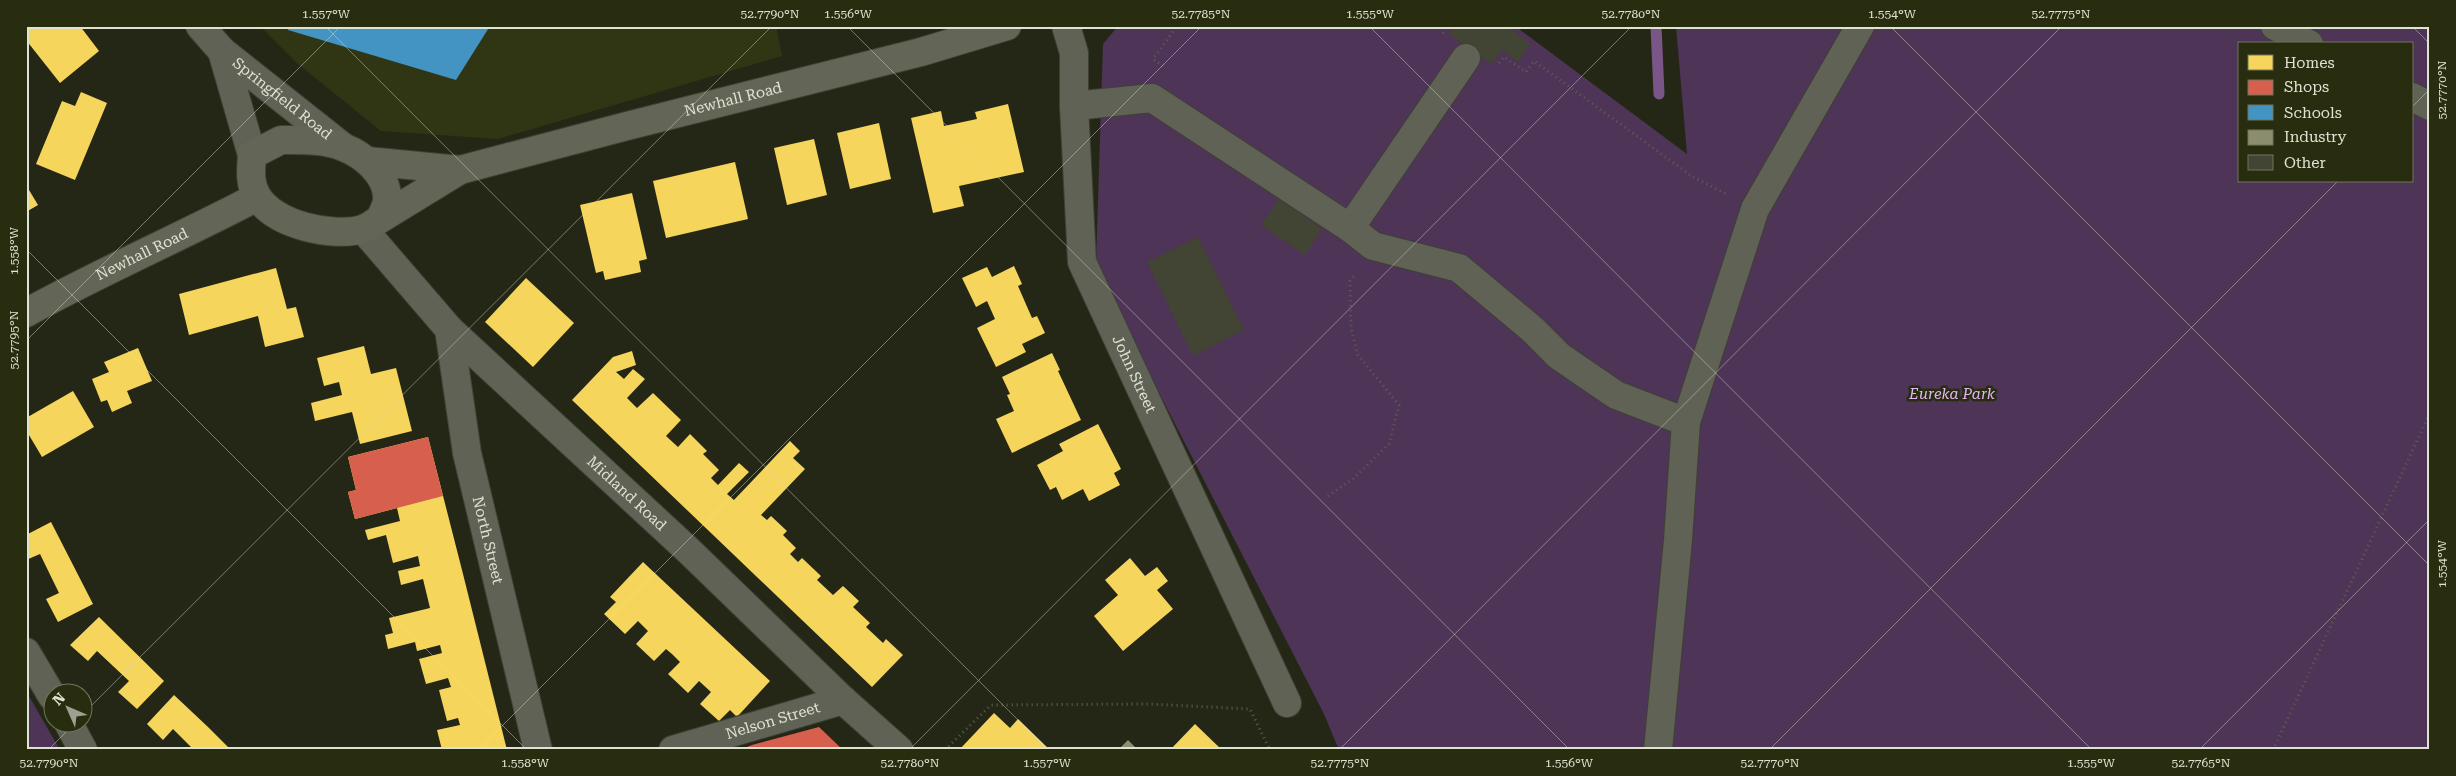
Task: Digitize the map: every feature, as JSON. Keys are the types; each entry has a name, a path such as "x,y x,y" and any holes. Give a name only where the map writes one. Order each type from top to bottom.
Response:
{"main road":[{"name":"Newhall Road","path":"372,224 460,170 929,50 1007,26"},
{"name":"Newhall Road","path":"252,155 281,140 304,140 342,146 367,161 383,180 387,201 372,224"},
{"path":"252,155 251,179 257,197 276,215 304,227 340,230 372,224"},
{"name":"Newhall Road","path":"367,161 460,170"},
{"name":"Newhall Road","path":"26,313 90,278 185,234 257,197"}],"street":[{"name":"Springfield Road","path":"200,26 222,51 342,146"},
{"name":"John Street","path":"1066,26 1074,53 1074,106 1082,262 1287,703"},
{"path":"1658,750 1678,540 1686,422 1755,209 1860,26"},
{"path":"2275,26 2305,42"},
{"name":"Springfield Road","path":"222,51 252,155"},
{"path":"1350,228 1466,58"},
{"path":"1074,106 1152,98 1350,228 1373,246 1459,268 1532,329 1559,356 1616,395 1686,422"},
{"path":"2414,98 2430,106"},
{"name":"Midland Road","path":"372,224 449,329 689,551 843,700 899,750"},
{"name":"North Street","path":"449,329 467,453 538,750"},
{"path":"26,652 45,684"},
{"name":"Nelson Street","path":"673,750 843,700"},
{"path":"74,734 83,750"}],"path":[{"path":"1165,68 1153,59 1177,26"},
{"path":"1448,26 1439,39 1491,75 1504,56 1526,72 1534,61 1693,176 1755,209"},
{"path":"1328,496 1352,479 1389,444 1399,405 1358,355 1351,328 1350,281 1373,246"},
{"path":"2273,750 2430,413"},
{"path":"945,750 991,705 1149,704 1250,709 1270,750"}],"shaded area":[{"path":"260,26 776,26 782,56 498,139 381,131 298,64"}],"green space":[{"name":"Eureka Park","path":"1118,26 1515,26 1687,154 1676,26 2430,26 2430,750 1339,750 1324,714 1153,381 1096,263 1103,44"},
{"path":"26,691 42,719 42,734 51,734 60,750 26,750"}],"building: Homes":[{"path":"26,26 80,26 99,51 60,83 26,40"},
{"path":"81,92 107,103 75,180 36,164 62,101 75,106"},
{"path":"1008,104 1024,172 959,186 964,206 933,213 911,118 941,111 944,126 977,119 975,112"},
{"path":"879,123 891,179 850,189 837,133"},
{"path":"814,139 827,195 787,205 774,148"},
{"path":"735,162 748,219 666,238 653,181"},
{"path":"26,185 38,205 26,212"},
{"path":"632,193 647,259 639,261 641,272 605,280 603,271 596,273 580,205"},
{"path":"1014,266 1022,284 1018,286 1032,318 1037,316 1045,333 1022,344 1026,352 996,367 977,328 995,319 987,301 976,307 962,278 987,267 992,277"},
{"path":"276,268 287,309 296,307 304,337 265,347 258,316 189,335 179,294"},
{"path":"526,278 574,323 533,367 485,322"},
{"path":"364,346 371,374 396,368 412,431 360,444 352,412 315,421 311,403 342,395 339,382 324,386 317,358"},
{"path":"138,348 152,381 127,391 132,403 112,412 107,400 101,402 92,379 109,372 104,362"},
{"path":"632,351 636,365 616,372 624,379 633,369 645,379 627,398 637,408 653,393 681,420 666,436 678,447 690,434 707,451 703,454 719,470 711,478 718,485 739,463 749,472 727,494 734,500 790,441 800,451 793,458 805,469 761,515 767,520 771,516 787,531 783,535 796,548 790,554 798,562 802,558 821,576 817,580 833,595 843,586 859,601 853,607 870,623 866,627 883,643 886,639 903,655 872,687 572,400 613,357"},
{"path":"1052,353 1060,370 1058,371 1081,420 1012,453 996,419 1014,411 1007,395 1010,394 1002,377"},
{"path":"73,391 94,427 42,457 26,430 26,418"},
{"path":"1098,424 1121,469 1114,473 1120,485 1089,501 1083,489 1062,500 1056,487 1050,490 1037,465 1063,451 1059,444"},
{"path":"428,437 507,750 442,750 437,730 460,725 458,718 447,721 439,690 451,687 448,678 426,684 419,659 442,653 440,645 417,651 415,642 388,649 385,635 393,633 389,618 430,608 423,579 401,585 398,571 420,566 418,556 393,563 386,535 368,540 365,530 400,521 397,508 355,519 348,492 356,490 348,457"},
{"path":"51,522 93,604 58,622 46,599 59,593 40,554 26,560 26,535"},
{"path":"1130,558 1145,576 1157,567 1168,581 1157,590 1173,609 1123,651 1094,616 1118,595 1105,580"},
{"path":"643,562 770,681 737,717 730,710 719,721 700,704 711,692 699,681 688,693 668,674 680,662 672,654 666,649 654,661 636,644 648,631 638,621 625,634 604,614 616,602 610,597"},
{"path":"99,617 164,681 137,709 118,692 129,681 97,651 88,661 70,645"},
{"path":"174,695 231,750 194,750 173,729 163,740 147,724"},
{"path":"994,713 1010,728 1018,719 1050,750 959,750"},
{"path":"1195,724 1222,750 1170,750"}],"building: Shops":[{"path":"428,437 443,496 355,519 348,492 356,490 348,457"},
{"path":"819,727 843,750 739,750 752,745"}],"building: Schools":[{"path":"289,26 490,26 456,80 288,30"}],"building: Industry":[{"path":"1128,740 1138,750 1118,750"}],"building: Other":[{"path":"1455,26 1507,26 1530,44 1518,62 1502,50 1491,64 1449,34"},
{"path":"1279,199 1322,229 1305,255 1261,225"},
{"path":"1198,237 1244,330 1193,356 1147,262"}],"waterway":[{"path":"1656,26 1659,94"}]}
